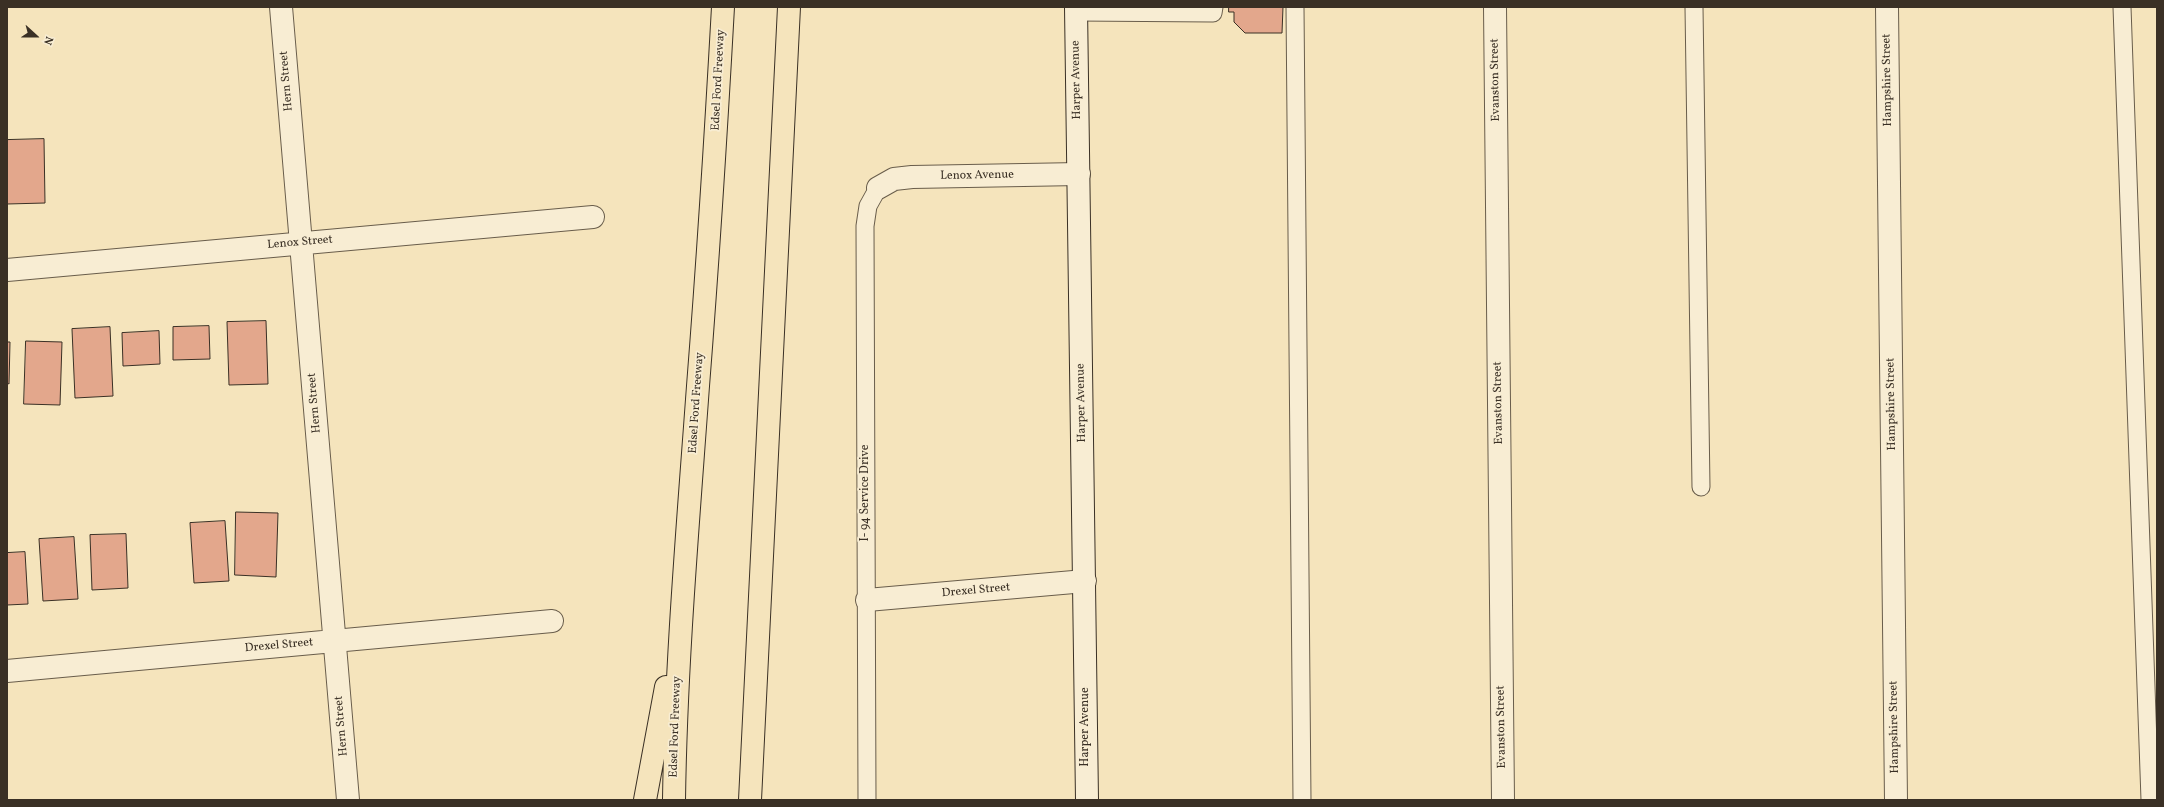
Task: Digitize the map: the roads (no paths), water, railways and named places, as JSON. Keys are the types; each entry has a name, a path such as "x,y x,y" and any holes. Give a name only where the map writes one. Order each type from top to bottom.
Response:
{"highway":[{"name":"Edsel Ford Freeway","path":"674,800 675,740 682,595 712,210 723,7"},
{"path":"750,800 789,7"},
{"path":"646,800 682,595"}],"street":[{"name":"Hern Street","path":"281,7 348,800"},
{"name":"Evanston Street","path":"1495,7 1503,800"},
{"name":"Hampshire Street","path":"1888,7 1896,800"},
{"name":"Harper Avenue","path":"1076,10 1087,800"},
{"name":"Lenox Avenue","path":"878,188 894,180 912,177 1079,174"},
{"name":"Lenox Street","path":"7,270 593,217"},
{"name":"Drexel Street","path":"867,600 1085,581"},
{"name":"Drexel Street","path":"7,671 552,620"}],"lane":[{"path":"1076,10 1213,12 1214,7"},
{"path":"1295,7 1302,800"},
{"path":"1694,7 1701,487"},
{"path":"2122,7 2150,800"},
{"name":"I- 94 Service Drive","path":"867,800 865,226 868,206 878,188"}]}
